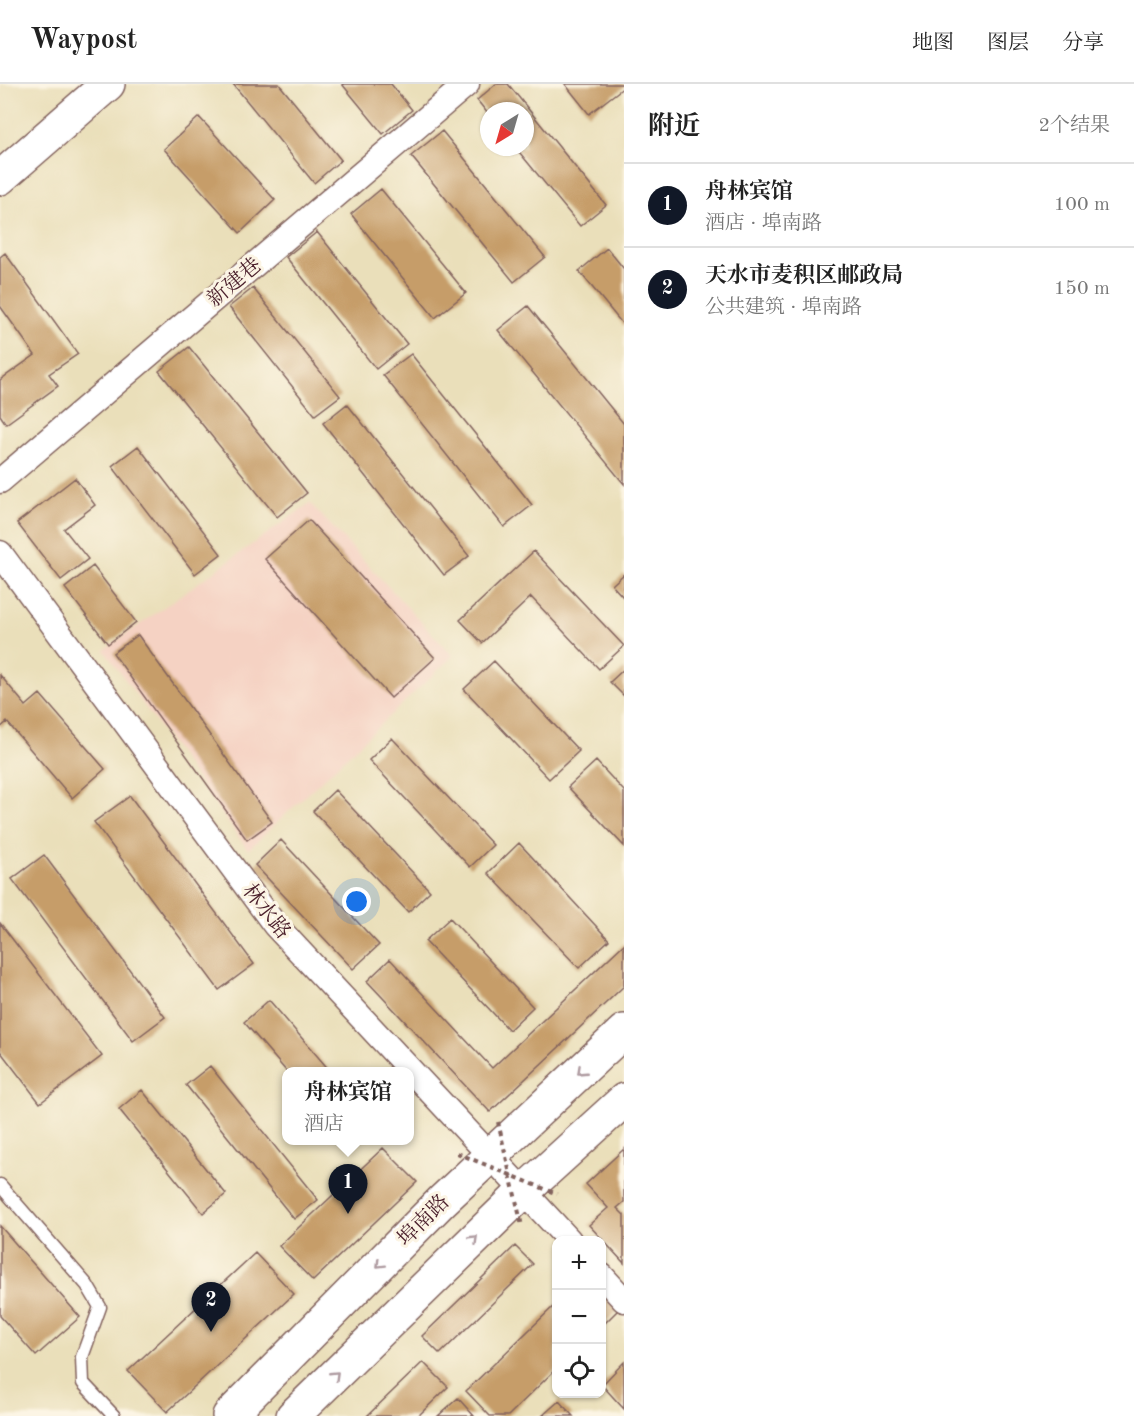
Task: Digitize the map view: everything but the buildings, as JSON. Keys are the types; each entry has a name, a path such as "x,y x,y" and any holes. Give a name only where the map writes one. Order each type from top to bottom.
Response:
{"main road":[{"path":"0,151 76,84"},
{"path":"0,178 108,84"},
{"name":"埠南路","path":"293,1416 508,1174 624,1031"},
{"name":"埠南路","path":"229,1416 508,1174 624,1100"}],"street":[{"name":"新建巷","path":"0,481 468,84"},
{"name":"林水路","path":"0,553 275,925 408,1067"},
{"name":"林水路","path":"414,1074 565,1236"},
{"path":"606,1280 624,1300"}],"lane":[{"path":"0,1185 87,1285 100,1307 82,1357 83,1383 114,1416"}],"path":[{"path":"498,1122 508,1174 522,1226"},
{"path":"458,1153 557,1194"}],"shaded area":[{"path":"310,503 453,656 248,850 104,650"}],"place":[{"name":"舟林宾馆","path":"348,1214"},
{"name":"天水市麦积区邮政局","path":"211,1332"}]}
